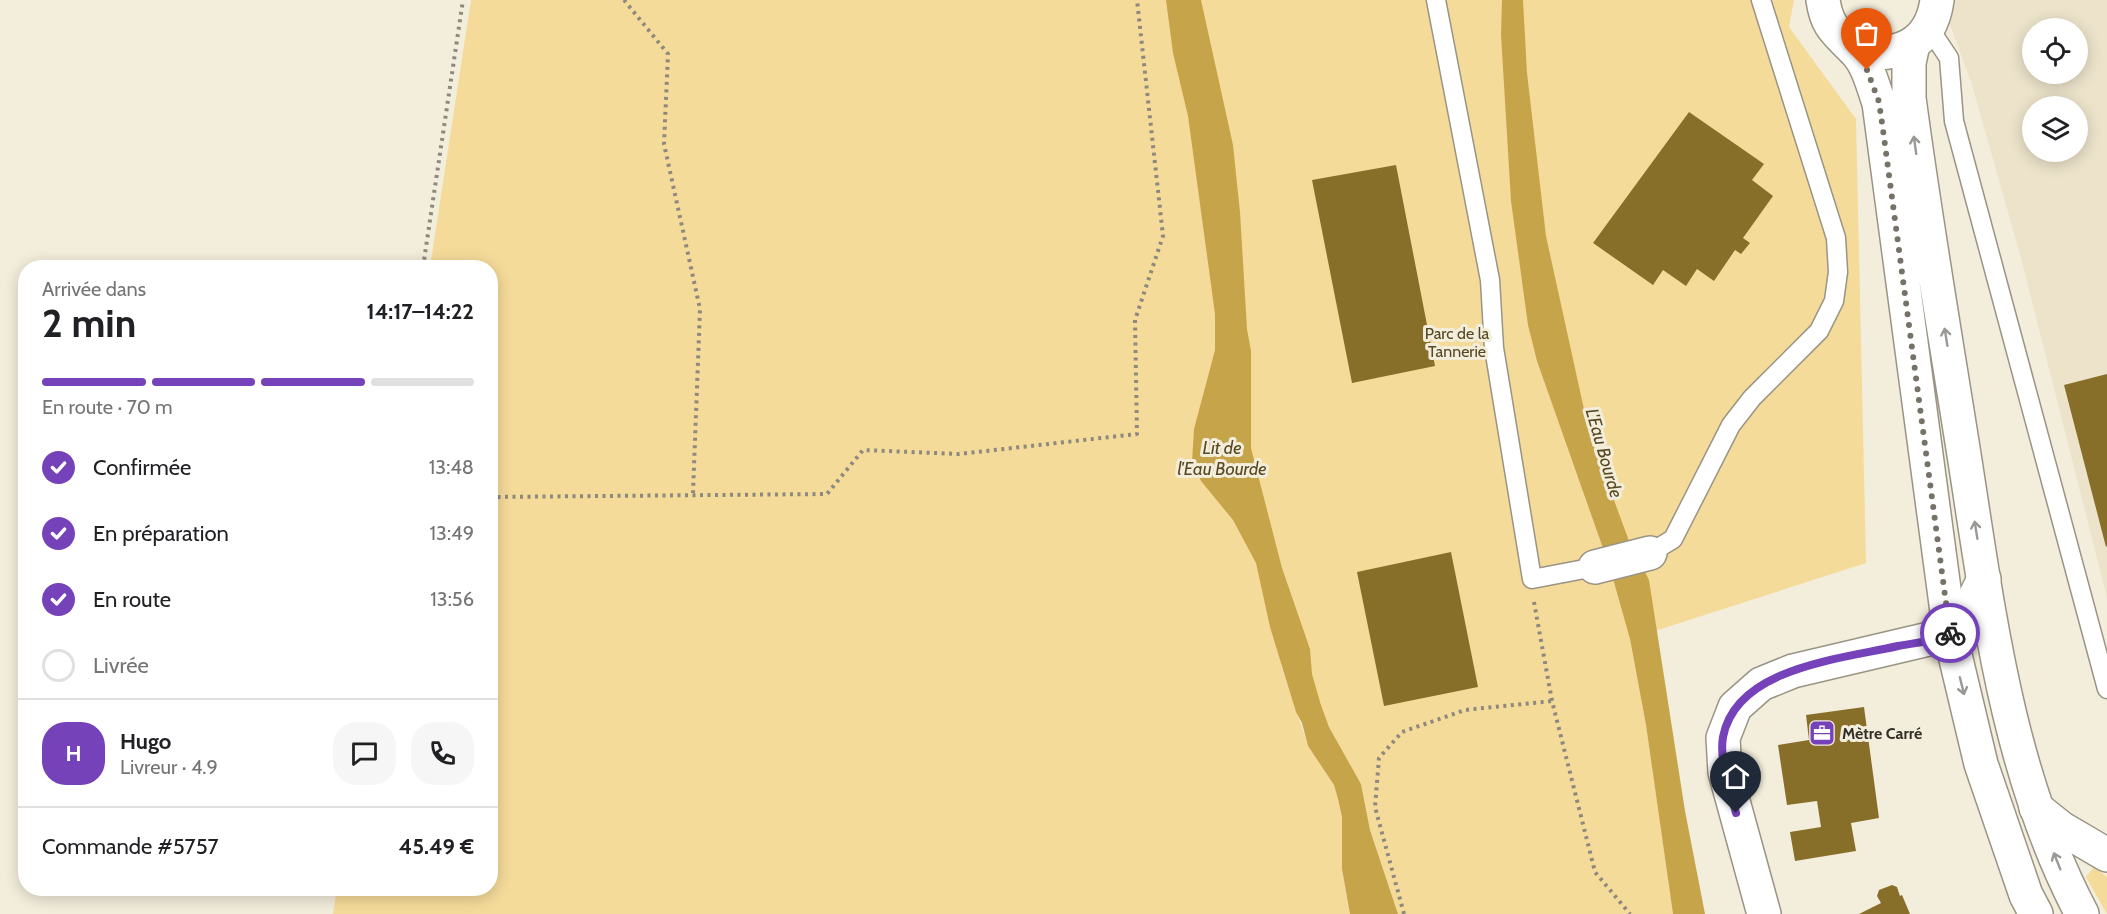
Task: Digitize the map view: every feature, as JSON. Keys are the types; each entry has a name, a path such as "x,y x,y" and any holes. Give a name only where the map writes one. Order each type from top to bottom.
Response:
{"main road":[{"path":"1823,0 1825,14 1833,31 1856,51 1867,70 1879,102 1950,634 1981,764 2026,895 2036,914"},
{"path":"1856,51 1876,55 1893,53 1926,24"},
{"path":"1926,24 1909,63 1909,98 1984,579 2012,726 2036,808 2064,880 2082,914"},
{"path":"1595,567 1650,553"},
{"path":"1764,914 1725,772 1723,738 1735,707 1761,684 1793,670 1950,634 1967,613 1984,579"},
{"path":"2036,808 2061,828 2107,855"}],"lane":[{"path":"1436,0 1490,280 1494,348 1532,579 1595,567"},
{"path":"1650,553 1672,539 1731,425 1752,398 1819,331 1834,301 1838,272 1836,238 1761,0"},
{"path":"1926,24 1948,58 1954,121 2103,656 2107,689"}],"path":[{"path":"424,260 463,0"},
{"path":"624,0 668,54 664,144 700,309 693,493"},
{"path":"498,497 693,493 827,494 862,450 959,454 1137,434 1135,320 1163,236 1137,0"},
{"path":"1532,579 1552,701 1595,872 1630,914"},
{"path":"1404,914 1375,807 1379,758 1402,732 1465,710 1552,701"}],"shaded area":[{"path":"1941,0 2107,0 2107,598 2021,258 1972,85"}],"green space":[{"name":"Parc de la Tannerie","path":"471,0 1794,0 1789,27 1856,119 1866,563 1630,639 1646,725 1673,914 1398,914 1370,830 1361,784 1329,727 1320,702 1281,664 1308,746 1334,785 1338,799 1342,817 1342,869 1350,914 333,914 336,896 498,896 498,260 431,260"},
{"path":"2094,867 2107,877 2107,914 2086,877"}],"water":[{"name":"Lit de l'Eau Bourde","path":"1166,0 1201,0 1233,145 1240,212 1247,329 1251,351 1251,448 1282,568 1310,649 1312,674 1320,702 1329,727 1361,784 1370,830 1398,914 1350,914 1342,869 1342,817 1334,785 1308,746 1302,723 1296,712 1270,627 1256,563 1233,520 1201,481 1192,462 1194,429 1215,350 1215,314 1188,116 1173,53"},
{"path":"1502,0 1523,0 1527,73 1546,236 1589,432 1629,541 1649,580 1685,811 1705,914 1673,914 1646,725 1630,639 1610,568 1537,361 1528,325 1511,201 1501,35"}],"building":[{"path":"1689,112 1764,164 1752,180 1773,196 1743,238 1750,243 1741,254 1735,250 1714,281 1697,269 1686,286 1663,270 1653,285 1593,243"},
{"path":"1396,165 1435,366 1352,383 1312,180"},
{"path":"2107,374 2107,546 2106,547 2064,385"},
{"path":"1451,552 1478,687 1384,706 1357,572"},
{"path":"1864,707 1879,818 1851,823 1856,851 1795,861 1790,832 1821,827 1817,801 1787,805 1778,745 1809,740 1806,715"},
{"path":"1892,885 1897,887 1900,896 1902,895 1910,914 1859,914 1881,903 1877,896 1879,890"}],"way so far":[{"path":"1867,70 1879,102 1888,184 1950,633"}],"place":[{"name":"Mètre Carré","path":"1822,733"}],"route":[{"path":"1736,813 1725,772 1723,738 1735,707 1761,684 1793,670 1950,633"}],"water label":[{"name":"L'Eau Bourde","path":"1604,453"}]}
